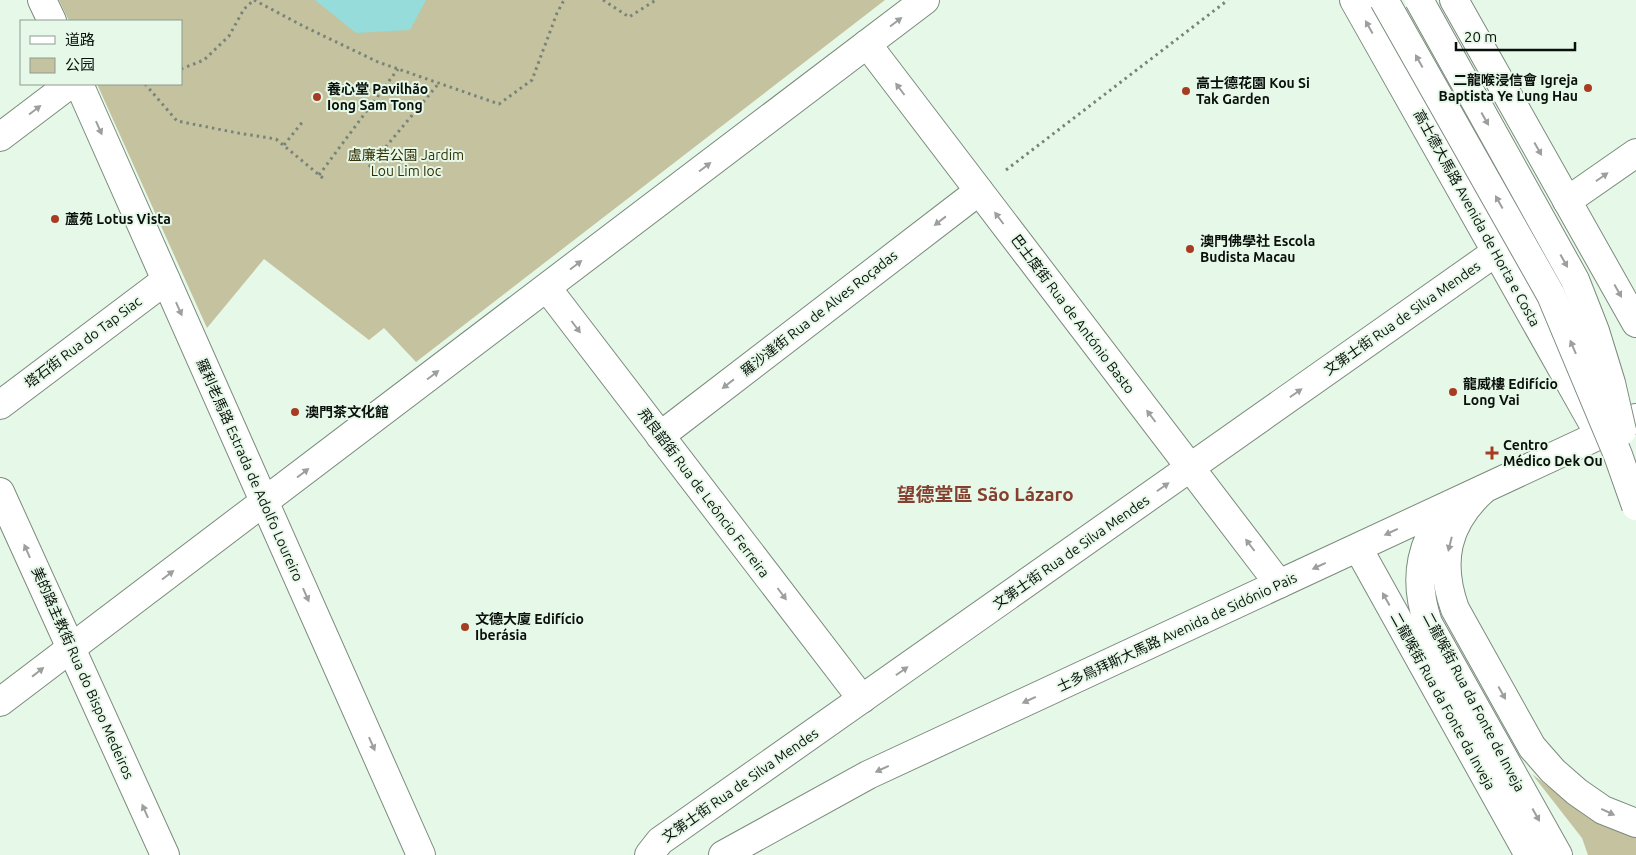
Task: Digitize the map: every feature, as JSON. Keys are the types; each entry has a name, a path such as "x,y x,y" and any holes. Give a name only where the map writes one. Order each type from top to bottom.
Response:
{"street":[{"path":"42,0 52,20"},
{"path":"0,702 925,0"},
{"name":"高士德大馬路 Avenida de Horta e Costa","path":"1354,0 1599,435"},
{"path":"1384,0 1551,295 1618,455 1636,506"},
{"path":"1419,0 1575,280 1595,331 1611,383 1636,495"},
{"path":"1454,0 1636,323"},
{"name":"巴士度街 Rua de António Basto","path":"867,44 1279,584"},
{"path":"0,137 69,85"},
{"name":"羅利老馬路 Estrada de Adolfo Loureiro","path":"79,85 421,855"},
{"path":"1567,201 1636,153"},
{"name":"羅沙達街 Rua de Alves Roçadas","path":"660,436 979,191"},
{"name":"文第士街 Rua de Silva Mendes","path":"649,855 660,841 1496,252"},
{"name":"塔石街 Rua do Tap Siac","path":"0,405 166,280"},
{"name":"飛良韶街 Rua de Leôncio Ferreira","path":"547,288 862,699"},
{"name":"士多鳥拜斯大馬路 Avenida de Sidónio Pais","path":"723,855 868,775 1636,418"},
{"name":"美的路主教街 Rua do Bispo Medeiros","path":"0,492 165,855"},
{"path":"1475,493 1463,511 1450,542 1446,559 1446,576 1455,609 1532,746 1553,771 1577,792 1603,810 1636,823"},
{"name":"二龍喉街 Rua da Fonte de Inveja","path":"1475,493 1447,512 1428,540 1420,576 1423,607 1428,623 1558,855"},
{"name":"二龍喉街 Rua da Fonte da Inveja","path":"1358,548 1529,855"}],"path":[{"path":"182,69 204,60 229,36 244,8 254,0 378,62 499,104 532,80 557,13 564,0"},
{"path":"603,0 629,17 656,0"},
{"path":"979,191 1228,0"},
{"path":"319,175 398,69"},
{"path":"369,167 439,83"},
{"path":"146,85 177,121 238,133 276,138 324,179"},
{"path":"284,145 304,120"}],"green space":[{"name":"盧廉若公園 Jardim Lou Lim Ioc","path":"59,0 885,0 416,362 384,328 369,340 264,259 207,328 97,85 182,85 182,20 69,20"},
{"path":"1532,774 1567,801 1636,829 1636,855 1588,855 1582,838"}],"water":[{"path":"315,0 426,0 410,30 356,33"}],"place":[{"name":"二龍喉浸信會 Igreja Baptista Ye Lung Hau","path":"1588,88"},
{"name":"高士德花園 Kou Si Tak Garden","path":"1186,91"},
{"name":"養心堂 Pavilhão Iong Sam Tong","path":"317,97"},
{"name":"蘆苑 Lotus Vista","path":"55,219"},
{"name":"澳門佛學社 Escola Budista Macau","path":"1190,249"},
{"name":"龍威樓 Edifício Long Vai","path":"1453,392"},
{"name":"澳門茶文化館","path":"295,412"},
{"name":"Centro Médico Dek Ou","path":"1492,453"},
{"name":"文德大廈 Edifício Iberásia","path":"465,627"}],"district":[{"name":"望德堂區 São Lázaro","path":"985,494"}]}
